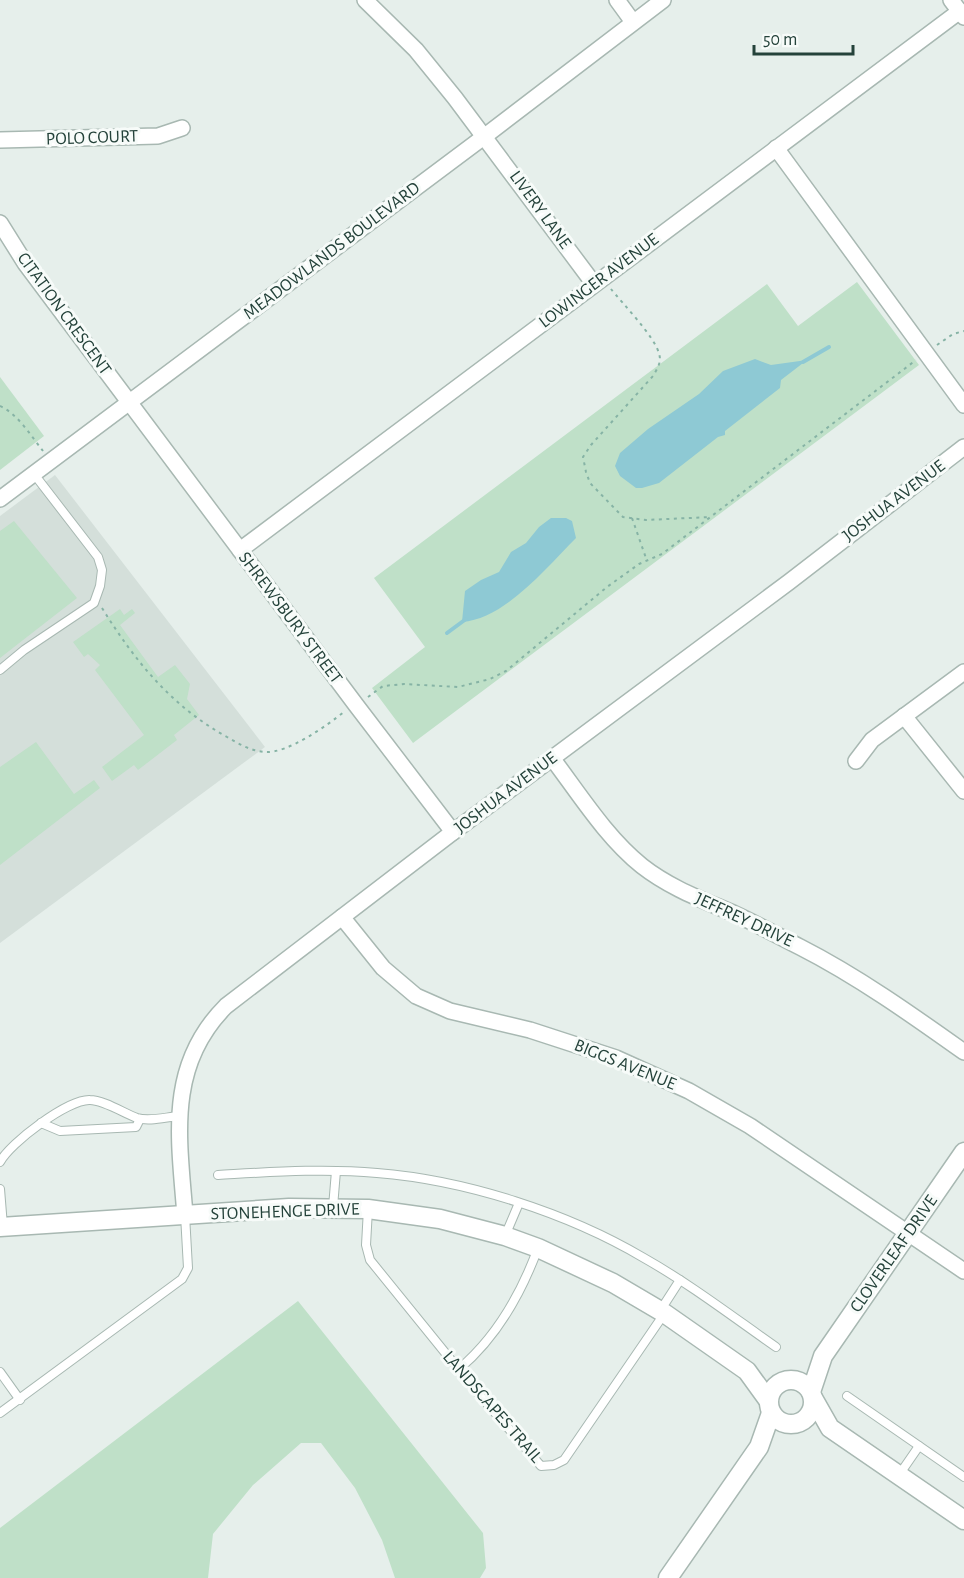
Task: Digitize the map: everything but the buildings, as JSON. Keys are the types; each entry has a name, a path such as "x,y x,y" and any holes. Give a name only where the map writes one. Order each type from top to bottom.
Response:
{"street":[{"path":"365,0 416,50 485,136"},
{"path":"617,0 633,22"},
{"name":"MEADOWLANDS BOULEVARD","path":"0,499 663,0"},
{"name":"LOWINGER AVENUE","path":"240,550 958,9"},
{"name":"POLO COURT","path":"0,140 158,136 182,128"},
{"name":"LIVERY LANE","path":"485,136 598,281"},
{"path":"776,148 964,405"},
{"name":"CITATION CRESCENT","path":"0,224 25,263 129,403"},
{"name":"SHREWSBURY STREET","path":"129,403 453,832"},
{"name":"JOSHUA AVENUE","path":"185,1215 179,1105 187,1068 200,1041 217,1016 244,991 789,582 964,447"},
{"path":"856,761 872,740 964,672"},
{"path":"904,716 964,791"},
{"name":"JEFFREY DRIVE","path":"552,758 610,836 656,877 814,954 964,1052"},
{"name":"BIGGS AVENUE","path":"342,917 383,968 422,1000 450,1011 530,1030 616,1058 689,1091 750,1126 964,1271"},
{"name":"CLOVERLEAF DRIVE","path":"812,1395 823,1356 964,1152"},
{"name":"STONEHENGE DRIVE","path":"2,1227 67,1221 333,1207 368,1209 440,1219 505,1236 538,1248 613,1282 662,1312 747,1371 785,1380"},
{"name":"CLOVERLEAF DRIVE","path":"785,1380 823,1356"},
{"name":"STONEHENGE DRIVE","path":"747,1371 770,1407"},
{"path":"668,1578 759,1447 770,1407 772,1389 785,1380 802,1382 830,1428 964,1520"},
{"path":"759,1447 804,1420 812,1411 812,1395"},
{"path":"770,1407 783,1423 830,1428"}],"lane":[{"path":"0,670 24,650 94,603 100,586 102,570 98,557 34,474"},
{"path":"0,1162 11,1146 41,1123 75,1102 91,1099 140,1119 179,1116"},
{"path":"41,1123 60,1131 136,1127 140,1119"},
{"path":"218,1175 310,1170 377,1173 441,1183 519,1203 548,1212 615,1242 680,1281 776,1347"},
{"path":"333,1207 336,1172"},
{"path":"0,1189 2,1227"},
{"path":"505,1236 519,1203"},
{"name":"LANDSCAPES TRAIL","path":"368,1209 366,1245 370,1260 541,1466 555,1466 564,1460 662,1312"},
{"path":"0,1413 182,1279 188,1268 185,1215"},
{"path":"459,1369 478,1353 509,1309 525,1283 538,1248"},
{"path":"662,1312 680,1281"},
{"path":"0,1372 20,1400"},
{"path":"847,1396 964,1477"},
{"path":"898,1476 919,1446"}],"path":[{"path":"598,281 650,338 659,353 660,364 583,457 591,483 623,517 645,520 711,517"},
{"path":"96,598 114,628 156,683 203,724 246,747 267,752 279,750 305,739 383,686 404,684 458,687 490,680 506,671 607,587 662,554 927,352 954,334 964,331"},
{"path":"0,406 24,427 51,462"},
{"path":"632,518 647,561"}],"shaded area":[{"path":"55,475 265,747 0,943 0,516"}],"green space":[{"path":"857,282 919,365 413,743 372,688 425,647 374,578 767,284 798,326"},
{"path":"0,377 44,436 0,470"},
{"path":"14,521 77,598 0,658 0,531"},
{"path":"120,609 124,615 132,609 135,613 120,625 158,677 175,665 190,684 187,699 199,715 174,735 177,740 138,770 134,765 112,781 102,767 144,735 95,670 100,665 88,654 84,657 73,642"},
{"path":"36,742 74,794 94,780 100,788 0,865 0,767"},
{"path":"298,1301 483,1533 486,1568 480,1578 395,1578 382,1540 355,1488 321,1443 301,1443 253,1485 213,1534 208,1578 0,1578 0,1528"}],"water":[{"path":"755,359 771,365 807,360 781,380 780,388 725,431 725,435 718,437 659,483 636,488 620,476 615,466 620,453 648,429 699,394 723,371"},
{"path":"551,518 566,518 572,521 576,538 539,577 509,602 478,619 462,622 465,591 499,572 511,552 526,543 539,527"}],"waterway":[{"path":"803,362 829,347"},
{"path":"447,633 466,619"}]}
